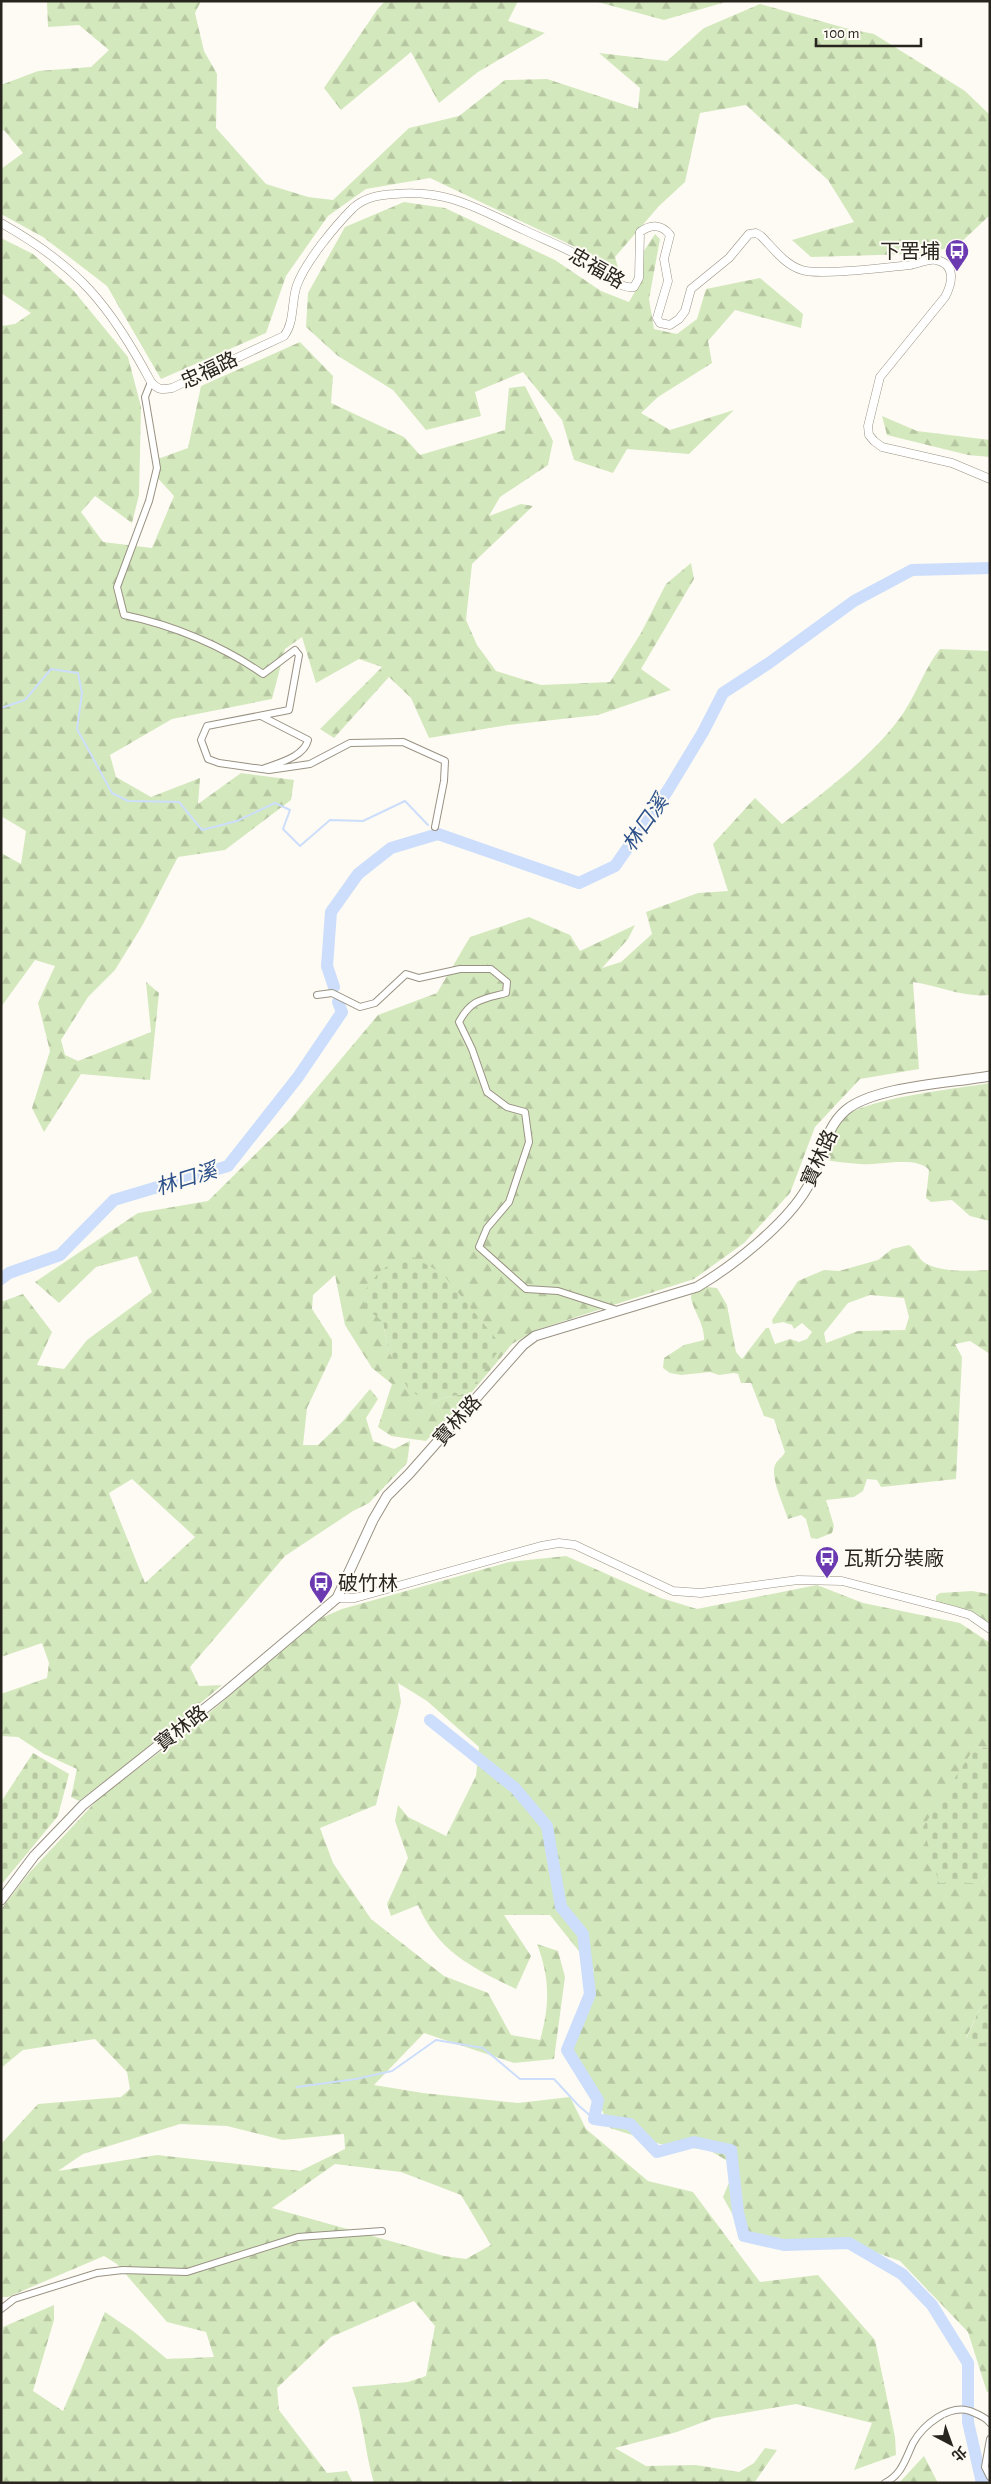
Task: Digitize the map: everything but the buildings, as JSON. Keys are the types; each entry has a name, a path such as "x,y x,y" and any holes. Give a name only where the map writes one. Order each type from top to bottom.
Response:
{"main road":[{"name":"寶林路","path":"1,1900 34,1856 83,1805 223,1694 337,1598 372,1520 387,1496 410,1474 523,1345 535,1336 697,1287 717,1276 750,1251 806,1190 832,1126 846,1110 857,1103 894,1091 990,1076"}],"street":[{"name":"忠福路","path":"1,223 60,260 91,289 111,314 157,389 172,388 284,336 290,325 297,284 321,245 354,207 364,200 377,196 423,192 441,195 466,204 586,260 621,285 630,288 634,287 639,278 640,232 655,226 662,227 670,235 664,259 668,281 656,318 664,325 670,325 685,312 691,289 728,258 749,234 756,233 761,236 788,263 804,271 910,265 934,259 942,262 951,274 950,286 945,297 880,377 873,403 869,435 882,447 952,463 990,480"},
{"path":"151,382 145,397 157,468 149,502 118,587 124,615 142,619 222,649 263,674 295,650 299,656 289,710 207,726 201,740 208,758 219,763 270,770 310,764 350,743 403,742 445,761 444,781 435,828"},
{"path":"261,769 299,753 306,746 308,740 262,716"},
{"path":"317,995 332,993 360,1007 374,1003 406,974 419,978 460,969 491,969 507,982 506,993 476,1001 466,1009 459,1022 472,1049 487,1092 508,1107 525,1112 529,1142 509,1202 487,1228 479,1247 526,1289 558,1291 620,1311"},
{"path":"337,1598 355,1598 541,1546 559,1543 575,1545 673,1591 701,1593 798,1580 842,1581 970,1615 990,1629"},
{"path":"1,2309 14,2299 97,2273 123,2270 187,2272 298,2237 382,2231"},
{"path":"885,2483 892,2479 905,2465 914,2442 926,2427 939,2417 954,2410 968,2410 989,2421"},
{"path":"990,2438 985,2467 990,2477"}],"green space":[{"path":"47,1 201,1 195,13 204,51 217,74 216,128 266,184 308,197 333,200 409,128 459,116 505,80 547,79 638,109 640,88 599,53 667,61 704,28 760,4 845,28 874,34 965,91 990,115 990,215 956,247 913,254 811,257 792,240 854,222 828,180 746,105 700,113 685,182 659,206 615,257 621,278 592,255 430,178 366,189 328,216 286,276 266,333 161,379 107,286 43,237 1,214 1,169 23,153 4,130 1,131 1,85 38,71 91,67 109,50 79,25 48,27"},
{"path":"385,1 518,1 508,21 545,33 478,72 439,103 411,52 341,110 324,88"},
{"path":"594,1 729,1 664,20"},
{"path":"404,202 445,208 555,260 601,291 629,302 641,281 642,254 655,234 660,239 649,299 654,329 677,334 697,319 706,289 760,278 803,314 801,328 735,310 708,341 712,363 658,397 641,413 670,430 734,410 689,454 627,449 613,473 574,460 562,420 523,372 475,392 481,416 426,430 393,390 338,356 306,327 308,293 345,227"},
{"path":"1,238 33,254 73,290 128,357 141,407 139,495 132,523 95,496 81,512 103,542 152,548 174,496 154,474 155,460 188,448 201,386 300,342 333,376 331,403 404,437 420,455 505,430 509,388 525,386 553,441 548,465 500,497 489,516 521,504 533,506 472,564 466,620 477,645 496,671 541,685 610,682 641,633 666,584 691,563 694,579 641,669 671,690 598,715 508,725 429,738 411,698 389,677 334,738 320,729 382,667 359,659 316,683 302,637 285,649 272,699 172,719 110,755 116,777 151,797 200,778 198,804 241,773 294,780 291,800 225,850 178,857 142,926 115,970 88,997 61,1040 65,1055 78,1061 151,1032 146,982 159,993 150,1080 81,1074 44,1132 32,1108 50,1051 38,1003 55,966 35,960 1,1007 1,853 21,864 26,831 1,816 1,326 15,324 31,313 1,293"},
{"path":"882,416 917,431 990,440 990,457 968,455 887,435"},
{"path":"940,649 990,651 990,995 971,995 913,982 919,1069 860,1079 815,1127 790,1193 744,1243 694,1279 536,1330 512,1344 472,1392 426,1441 391,1436 378,1427 392,1384 372,1368 345,1325 335,1275 313,1295 312,1309 332,1340 332,1355 307,1408 303,1445 318,1445 342,1422 370,1389 378,1399 366,1418 373,1441 394,1449 410,1441 407,1463 369,1503 353,1511 285,1556 190,1667 199,1686 222,1685 146,1749 79,1801 71,1797 77,1769 44,1754 18,1737 1,1736 1,1694 47,1678 49,1663 42,1643 1,1657 1,1302 23,1294 52,1332 37,1365 64,1369 87,1340 152,1292 137,1256 96,1267 59,1303 35,1282 138,1213 208,1201 289,1121 378,1015 437,993 470,937 529,917 570,935 580,951 635,925 628,939 602,968 621,962 652,934 646,912 698,893 728,891 713,844 755,798 782,824 847,773 892,728 909,704","holes":["383,1322 468,1393 443,1398 431,1404 388,1350","132,1479 195,1537 145,1583 109,1493"]},
{"path":"990,1083 990,1221 970,1216 952,1200 931,1202 926,1198 929,1170 916,1163 860,1164 822,1159 836,1123 847,1114 864,1107 908,1096"},
{"path":"909,1245 925,1263 940,1268 957,1271 990,1270 990,1354 970,1341 955,1344 962,1357 956,1479 881,1487 877,1480 867,1479 863,1491 854,1497 826,1500 834,1526 832,1533 817,1539 811,1538 806,1519 801,1515 788,1519 774,1477 775,1465 785,1452 774,1419 764,1416 751,1383 741,1383 738,1374 734,1373 719,1375 710,1372 681,1375 670,1373 663,1368 664,1358 684,1345 704,1340 702,1327 691,1295 707,1287 717,1288 727,1305 736,1352 742,1359 766,1328 769,1328 775,1344 790,1339 799,1342 807,1339 812,1332 802,1323 794,1329 792,1325 783,1322 773,1324 772,1320 798,1281 824,1270 839,1271 878,1260 892,1249","holes":["870,1295 904,1298 909,1317 905,1330 858,1331 826,1343 824,1333 848,1303"]},
{"path":"407,1254 442,1273 502,1346 468,1393 443,1398 431,1404 408,1389 388,1350 383,1322 367,1309 362,1294 380,1271"},
{"path":"566,1556 661,1598 697,1609 817,1585 863,1603 960,1623 990,1643 990,1748 975,1747 982,1883 990,1872 990,2002 980,2008 966,2038 990,2045 990,2391 987,2392 968,2332 900,2261 852,2244 800,2244 746,2239 723,2197 736,2166 709,2150 660,2144 610,2128 598,2101 570,2062 594,1970 550,1915 504,1915 531,1956 516,1989 471,1966 446,1947 426,1921 418,1905 391,1916 387,1904 408,1858 395,1821 398,1805 408,1817 446,1836 476,1776 479,1747 427,1701 398,1683 401,1702 376,1805 320,1828 333,1863 371,1919 444,1976 488,1993 511,2035 540,2040 546,2015 547,1992 544,1968 537,1944 558,1951 565,1977 554,2059 514,2063 424,2033 374,2085 423,2093 518,2103 570,2097 586,2129 648,2181 693,2192 760,2282 818,2275 875,2340 895,2437 896,2455 854,2470 872,2423 796,2404 714,2418 677,2432 615,2448 646,2466 696,2465 739,2472 754,2463 765,2448 777,2450 754,2483 513,2483 511,2480 496,2483 374,2483 352,2387 408,2382 426,2376 435,2326 414,2301 331,2337 277,2388 279,2410 327,2473 347,2471 353,2483 1,2483 3,2327 54,2305 54,2320 33,2391 63,2411 105,2312 133,2331 167,2359 214,2357 206,2332 167,2322 117,2264 104,2256 8,2297 1,2297 1,2144 38,2104 121,2097 130,2089 127,2072 95,2039 23,2050 1,2068 1,1909 30,1872 100,1797 189,1730 321,1618 342,1609 509,1562","holes":["180,2124 227,2126 283,2140 344,2134 345,2149 300,2171 157,2155 58,2171 83,2154","335,2164 401,2172 461,2195 491,2245 466,2259 444,2256 272,2208"]},
{"path":"972,1591 990,1594 990,1625 980,1617 936,1601 936,1596 940,1593"},
{"path":"975,1747 990,1748 990,1872 982,1883 939,1883 923,1827"},
{"path":"33,1753 69,1774 58,1816 1,1885 1,1802"},
{"path":"990,2002 990,2045 966,2039 980,2008"},
{"path":"924,2456 938,2483 899,2483"}],"waterway":[{"name":"林口溪","path":"334,987 327,966 331,912 358,874 391,848 438,834 579,883 615,866 668,790 703,732 723,693 769,663 854,601 912,570 990,568"},
{"path":"1,708 25,700 51,669 78,673 82,693 77,729 112,793 128,801 179,802 202,830 237,821 275,803 290,810 283,829 300,846 330,820 363,821 405,801 428,825"},
{"name":"林口溪","path":"1,1279 9,1273 60,1255 114,1200 228,1166 298,1077 342,1012 338,1002"},
{"path":"430,1720 515,1788 547,1826 561,1907 583,1934 590,1994 567,2050 598,2100 594,2119 630,2124 657,2152 694,2142 731,2150 738,2212 744,2236 784,2245 849,2243 902,2274 932,2305 968,2363 968,2422 982,2483"},
{"path":"297,2087 356,2079 392,2071 436,2040 483,2048 520,2079 554,2079 594,2119"}],"place":[{"name":"下罟埔","path":"957,272"},
{"name":"瓦斯分裝廠","path":"827,1579"},
{"name":"破竹林","path":"321,1604"}]}
